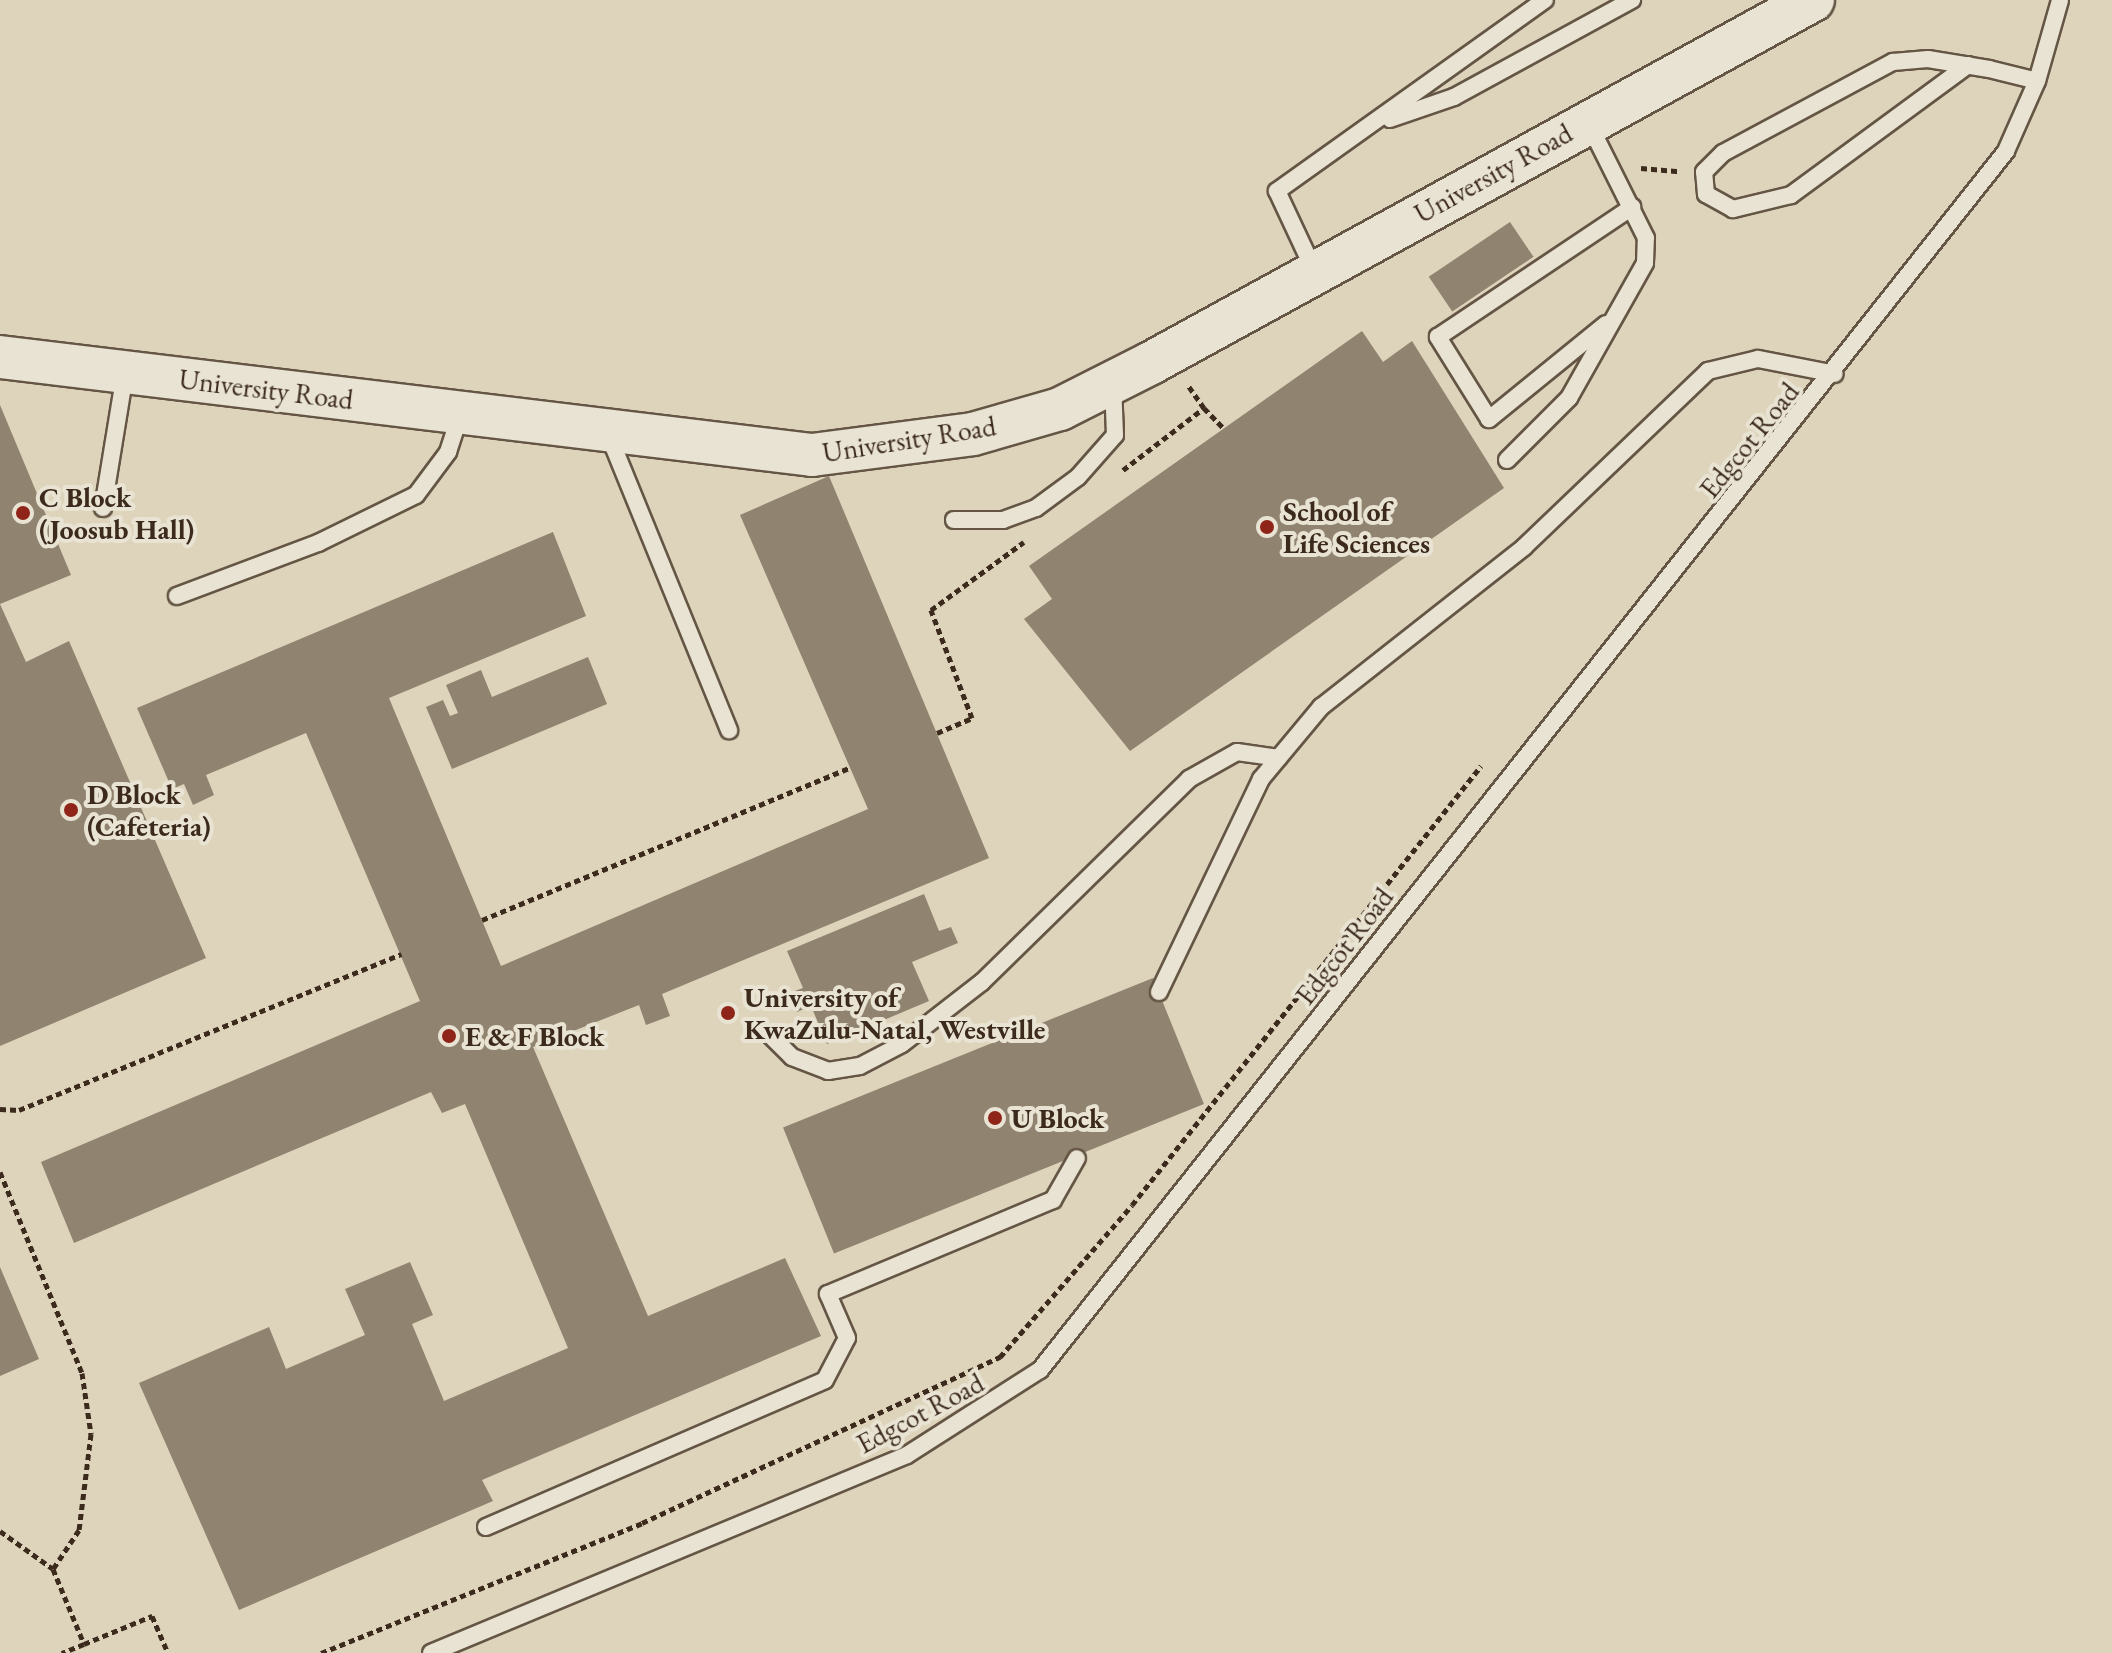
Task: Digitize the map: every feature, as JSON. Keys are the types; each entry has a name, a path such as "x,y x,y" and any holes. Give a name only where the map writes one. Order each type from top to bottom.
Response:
{"street":[{"name":"University Road","path":"0,357 812,455 973,434 1060,409 1113,382 1813,0"}],"lane":[{"path":"1314,270 1277,191 1378,123 1545,0"},
{"path":"1378,123 1454,97 1632,0"},
{"name":"Edgcot Road","path":"431,1653 907,1455 1040,1370 1835,374 2006,151 2037,81 2060,0"},
{"path":"1968,65 1791,195 1733,209 1706,194 1704,172 1723,153 1893,62 1968,65 2037,81"},
{"path":"1507,460 1569,398 1606,324 1645,263 1646,238 1588,121"},
{"path":"1606,324 1489,419 1438,337 1632,207"},
{"path":"1159,992 1261,779 1321,707 1524,547 1708,371 1758,359 1835,374"},
{"path":"103,508 125,372"},
{"path":"954,520 1003,520 1036,508 1078,477 1115,435 1113,382"},
{"path":"177,596 318,543 416,495 448,452 460,413"},
{"path":"607,430 729,730"},
{"path":"771,1036 792,1057 828,1071 860,1066 902,1044 982,982 1189,779 1237,752 1279,758"},
{"path":"486,1527 825,1380 847,1338 828,1294 1053,1200 1077,1158"}],"path":[{"path":"1204,408 1224,429"},
{"path":"1119,472 1132,463"},
{"path":"937,733 972,718 931,610 1031,537"},
{"path":"482,920 849,768"},
{"path":"321,1653 642,1523 1000,1357 1132,1205 1475,773"},
{"path":"0,1109 19,1110 401,954"},
{"path":"0,1172 82,1373 91,1434 79,1530 53,1569"},
{"path":"0,1531 53,1569 84,1644"},
{"path":"62,1653 152,1616 168,1653"}],"building":[{"path":"1510,222 1533,257 1452,312 1429,277"},
{"name":"School of Life Sciences","path":"1362,331 1383,362 1412,341 1504,488 1130,751 1024,619 1052,599 1029,566"},
{"name":"C Block (Joosub Hall)","path":"0,405 71,575 0,604"},
{"name":"E & F Block","path":"829,476 989,858 662,994 670,1016 646,1025 639,1005 533,1047 648,1316 785,1258 821,1336 482,1480 493,1501 239,1610 139,1383 269,1327 286,1369 365,1335 345,1289 410,1262 433,1315 412,1324 444,1401 568,1348 465,1104 442,1113 431,1092 74,1243 41,1162 420,1001 306,733 206,775 214,795 193,805 184,784 172,789 137,708 553,532 586,616 389,698 501,966 868,809 740,515"},
{"name":"D Block (Cafeteria)","path":"0,604 26,662 69,641 206,958 0,1046"},
{"path":"588,657 607,704 452,769 426,707 443,700 450,716 458,713 446,685 481,670 492,697"},
{"path":"924,894 939,931 951,927 958,943 912,962 929,1001 827,1044 811,1006 797,1012 789,993 803,988 787,951"},
{"name":"U Block","path":"1153,978 1204,1104 834,1254 783,1127"},
{"path":"0,1267 39,1359 0,1376"}],"place":[{"name":"C Block (Joosub Hall)","path":"23,513"},
{"name":"School of Life Sciences","path":"1267,527"},
{"name":"D Block (Cafeteria)","path":"71,810"},
{"name":"University of KwaZulu-Natal, Westville","path":"728,1013"},
{"name":"E & F Block","path":"449,1036"},
{"name":"U Block","path":"995,1118"}]}
